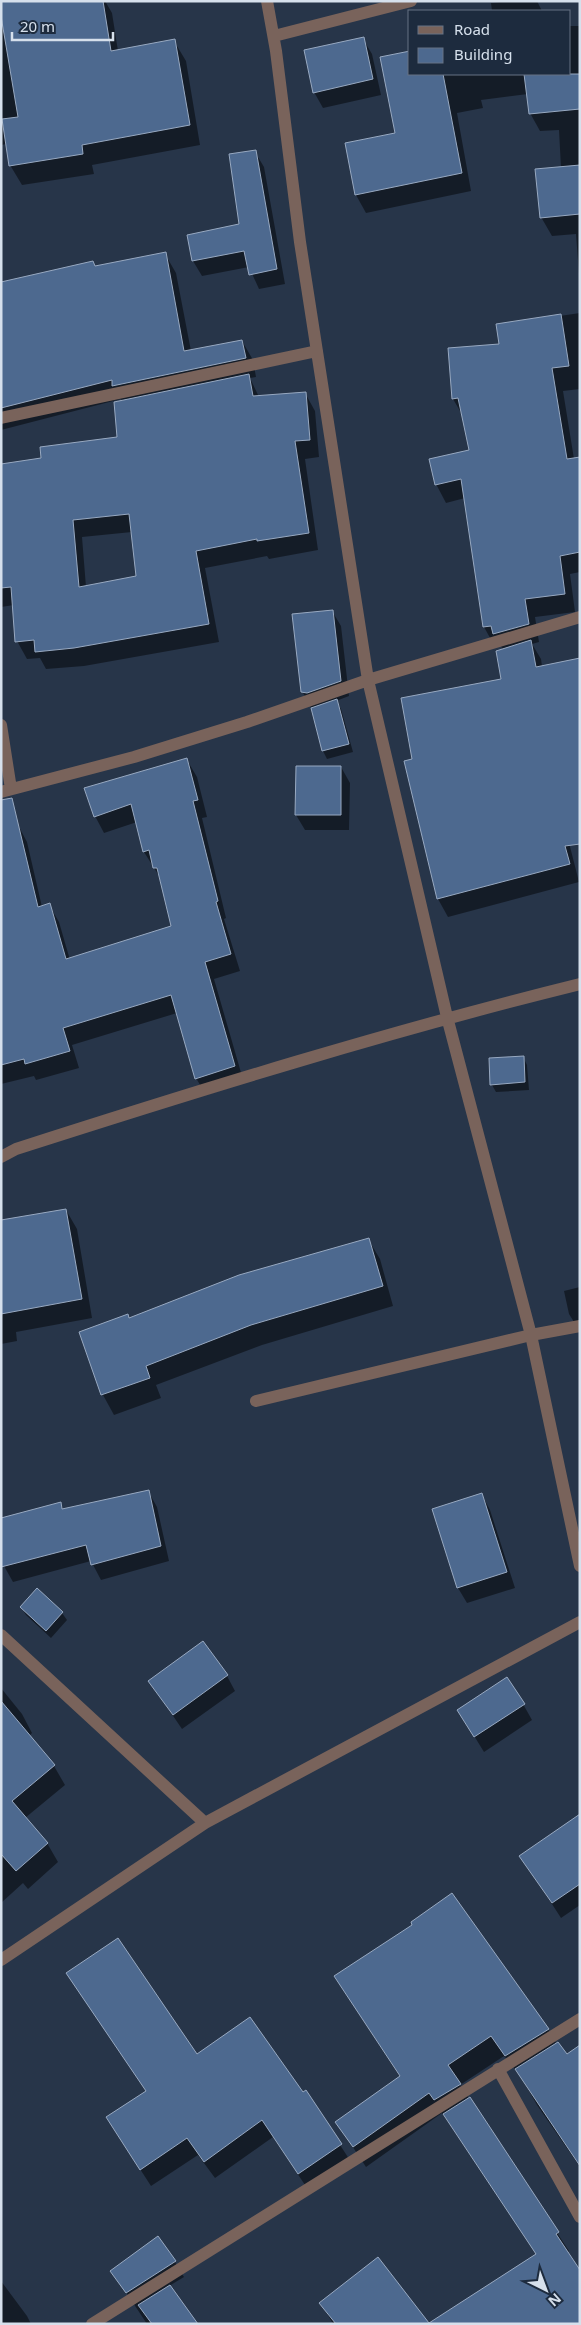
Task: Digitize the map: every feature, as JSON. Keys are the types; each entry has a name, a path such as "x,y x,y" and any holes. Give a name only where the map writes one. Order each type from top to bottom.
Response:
{"street":[{"path":"267,1 274,36 317,351 368,680 447,1017 531,1335 580,1566"},
{"path":"274,36 410,1"},
{"path":"1,418 317,351"},
{"path":"1,725 6,790 134,757 368,680 580,617"},
{"path":"1,1157 16,1149 171,1099 447,1017 580,984"},
{"path":"256,1401 531,1335 580,1326"},
{"path":"1,1960 205,1823 580,1622"},
{"path":"1,1635 205,1823"},
{"path":"92,2324 498,2068 580,2019"},
{"path":"498,2068 580,2217"}],"building":[{"path":"1,1 103,1 111,51 175,39 190,125 82,145 83,154 9,166 2,119 18,117 1,16"},
{"path":"364,37 373,79 313,93 304,50"},
{"path":"408,51 408,75 443,75 462,173 355,195 345,143 395,133 380,57"},
{"path":"580,74 580,109 529,114 524,75"},
{"path":"256,150 277,269 249,275 244,251 192,261 187,235 239,224 229,154"},
{"path":"580,165 580,214 540,218 535,169"},
{"path":"166,252 184,351 242,340 246,358 112,386 112,380 1,408 1,282 93,261 95,266"},
{"path":"561,314 569,366 552,368 567,459 580,457 580,552 560,556 565,594 525,599 529,624 493,634 491,626 483,627 461,479 435,485 429,459 469,450 458,398 452,399 448,348 499,344 496,324"},
{"path":"249,374 253,396 306,392 310,440 295,441 309,533 257,541 257,539 196,551 209,624 74,648 35,652 34,640 15,642 11,587 1,588 1,464 41,458 40,447 117,437 114,402","holes":["129,514 136,576 79,587 73,520"]},
{"path":"333,610 341,681 307,693 301,692 292,614"},
{"path":"531,640 536,667 580,658 580,844 565,846 570,864 437,899 404,761 412,759 401,698 501,679 496,651"},
{"path":"337,699 349,744 322,751 311,708"},
{"path":"187,758 198,800 193,801 218,901 216,902 231,954 205,962 235,1066 195,1079 171,995 63,1028 70,1051 25,1064 24,1059 1,1065 1,800 12,798 38,907 50,903 66,959 171,926 157,868 153,868 149,850 143,852 131,804 94,817 84,788"},
{"path":"296,766 341,766 341,815 295,815"},
{"path":"524,1056 525,1082 490,1085 489,1058"},
{"path":"66,1209 82,1299 1,1314 1,1220"},
{"path":"369,1238 383,1286 251,1325 146,1366 150,1378 101,1395 79,1332 128,1314 129,1318 239,1275"},
{"path":"149,1490 161,1546 91,1565 86,1545 1,1567 1,1518 61,1502 62,1509"},
{"path":"482,1493 507,1572 457,1588 432,1509"},
{"path":"37,1588 63,1612 46,1631 20,1607"},
{"path":"203,1641 228,1675 173,1715 148,1681"},
{"path":"507,1677 525,1704 474,1737 457,1710"},
{"path":"1,1701 55,1765 12,1801 48,1843 16,1871 1,1854"},
{"path":"580,1814 580,1884 552,1903 519,1856"},
{"path":"452,1893 549,2029 505,2056 491,2036 448,2065 461,2084 434,2100 429,2093 353,2147 335,2122 400,2076 334,1976 412,1925 411,1922"},
{"path":"118,1938 197,2054 250,2017 303,2092 306,2090 342,2144 298,2174 262,2120 204,2162 187,2138 140,2170 106,2117 146,2091 66,1973"},
{"path":"558,2042 567,2054 580,2045 580,2166 515,2069"},
{"path":"470,2097 559,2232 556,2234 580,2270 580,2324 336,2324 319,2303 378,2257 429,2323 536,2254 443,2114"},
{"path":"158,2236 176,2261 126,2293 110,2271"},
{"path":"170,2285 198,2324 152,2324 138,2305"}]}
